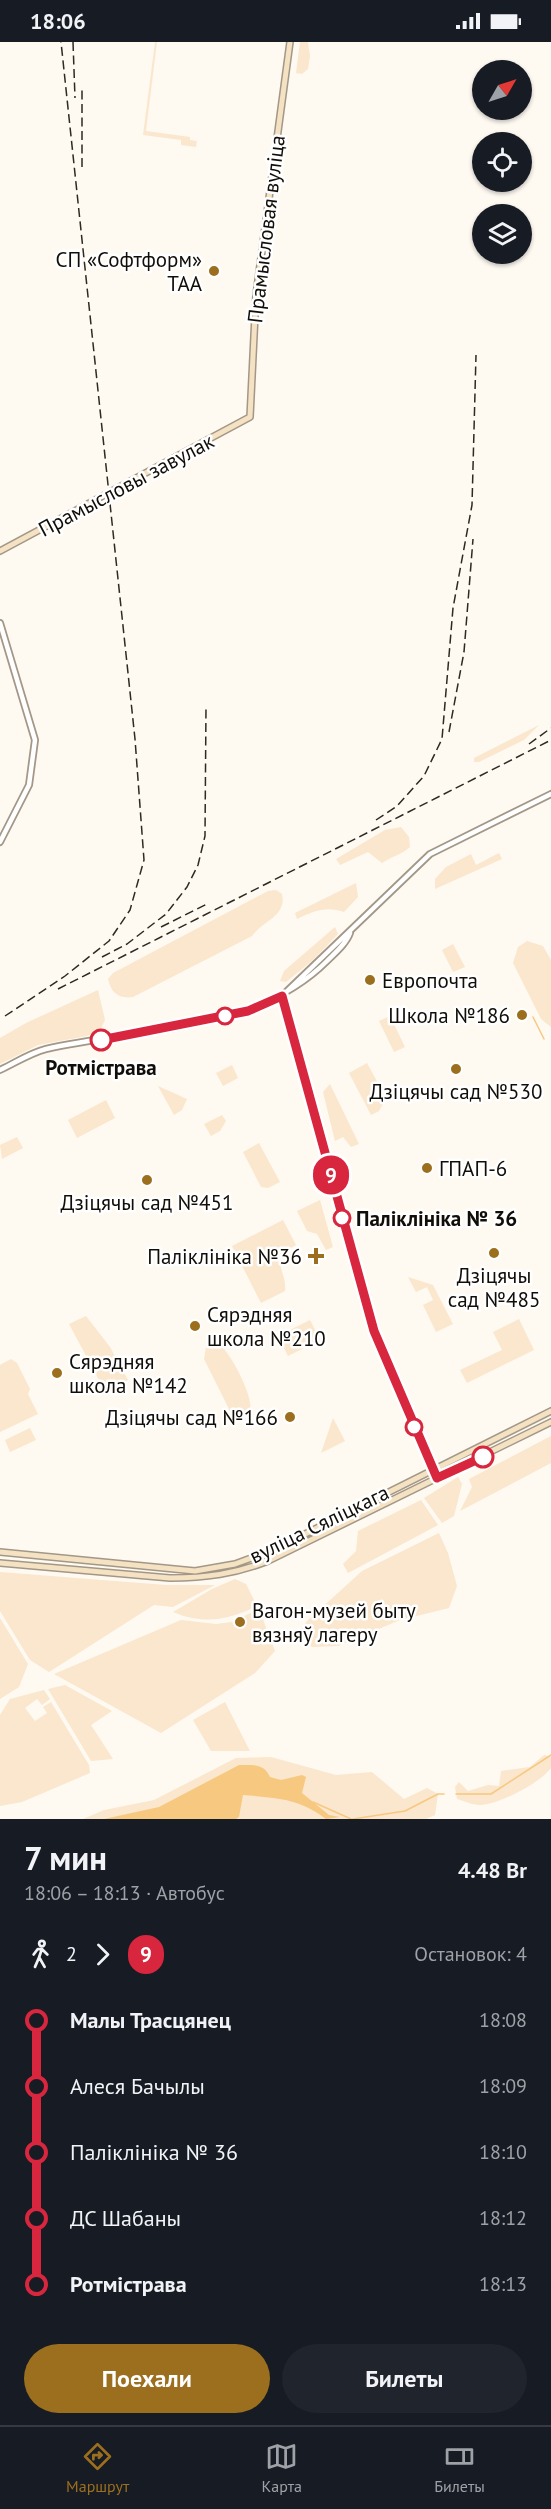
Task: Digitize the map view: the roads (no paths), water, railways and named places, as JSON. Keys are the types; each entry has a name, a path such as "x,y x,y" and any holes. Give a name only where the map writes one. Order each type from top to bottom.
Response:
{"main road":[{"name":"Прамысловая вуліца","path":"250,417 258,273 290,42"},
{"name":"Прамысловы завулак","path":"0,551 239,425 250,417"},
{"name":"вуліца Сяліцкага","path":"0,1552 145,1568 195,1571 212,1569 273,1550 551,1411"},
{"name":"вуліца Сяліцкага","path":"0,1563 170,1578 196,1578 236,1572 268,1561 551,1422"}],"street":[{"path":"0,623 35,740 29,785 0,842"},
{"path":"0,1070 45,1050 128,1036 248,1011 282,996 430,854 551,794"},
{"path":"282,996 374,1331 437,1478"}],"waterway":[{"path":"533,1017 544,1039"},
{"path":"456,1794 491,1794 551,1755"},
{"path":"353,1819 405,1811 438,1794 444,1794"},
{"path":"313,1802 351,1819"}],"railway":[{"path":"5,1016 65,976 109,941 130,910 144,860 135,739 61,42"},
{"path":"73,42 75,98"},
{"path":"82,86 82,167"},
{"path":"376,820 397,806 424,776 442,739 453,608 472,505 476,355"},
{"path":"449,732 464,652 473,539"},
{"path":"102,957 127,944 166,914 187,887 198,865 205,836 206,707"},
{"path":"529,744 551,728"},
{"path":"58,989 551,740"},
{"path":"161,927 209,903"}],"place":[{"name":"СП «Софтформ» ТАА","path":"214,271"},
{"name":"Европочта","path":"370,980"},
{"name":"Школа №186","path":"522,1015"},
{"name":"Ротмістрава","path":"101,1040"},
{"name":"Дзіцячы сад №530","path":"456,1069"},
{"name":"ГПАП-6","path":"427,1168"},
{"name":"Дзіцячы сад №451","path":"147,1180"},
{"name":"Паліклініка № 36","path":"342,1218"},
{"name":"Дзіцячы сад №485","path":"494,1253"},
{"name":"Паліклініка №36","path":"316,1256"},
{"name":"Сярэдняя школа №210","path":"195,1326"},
{"name":"Сярэдняя школа №142","path":"57,1373"},
{"name":"Дзіцячы сад №166","path":"290,1417"},
{"name":"Вагон-музей быту вязняў лагеру","path":"240,1622"}]}
